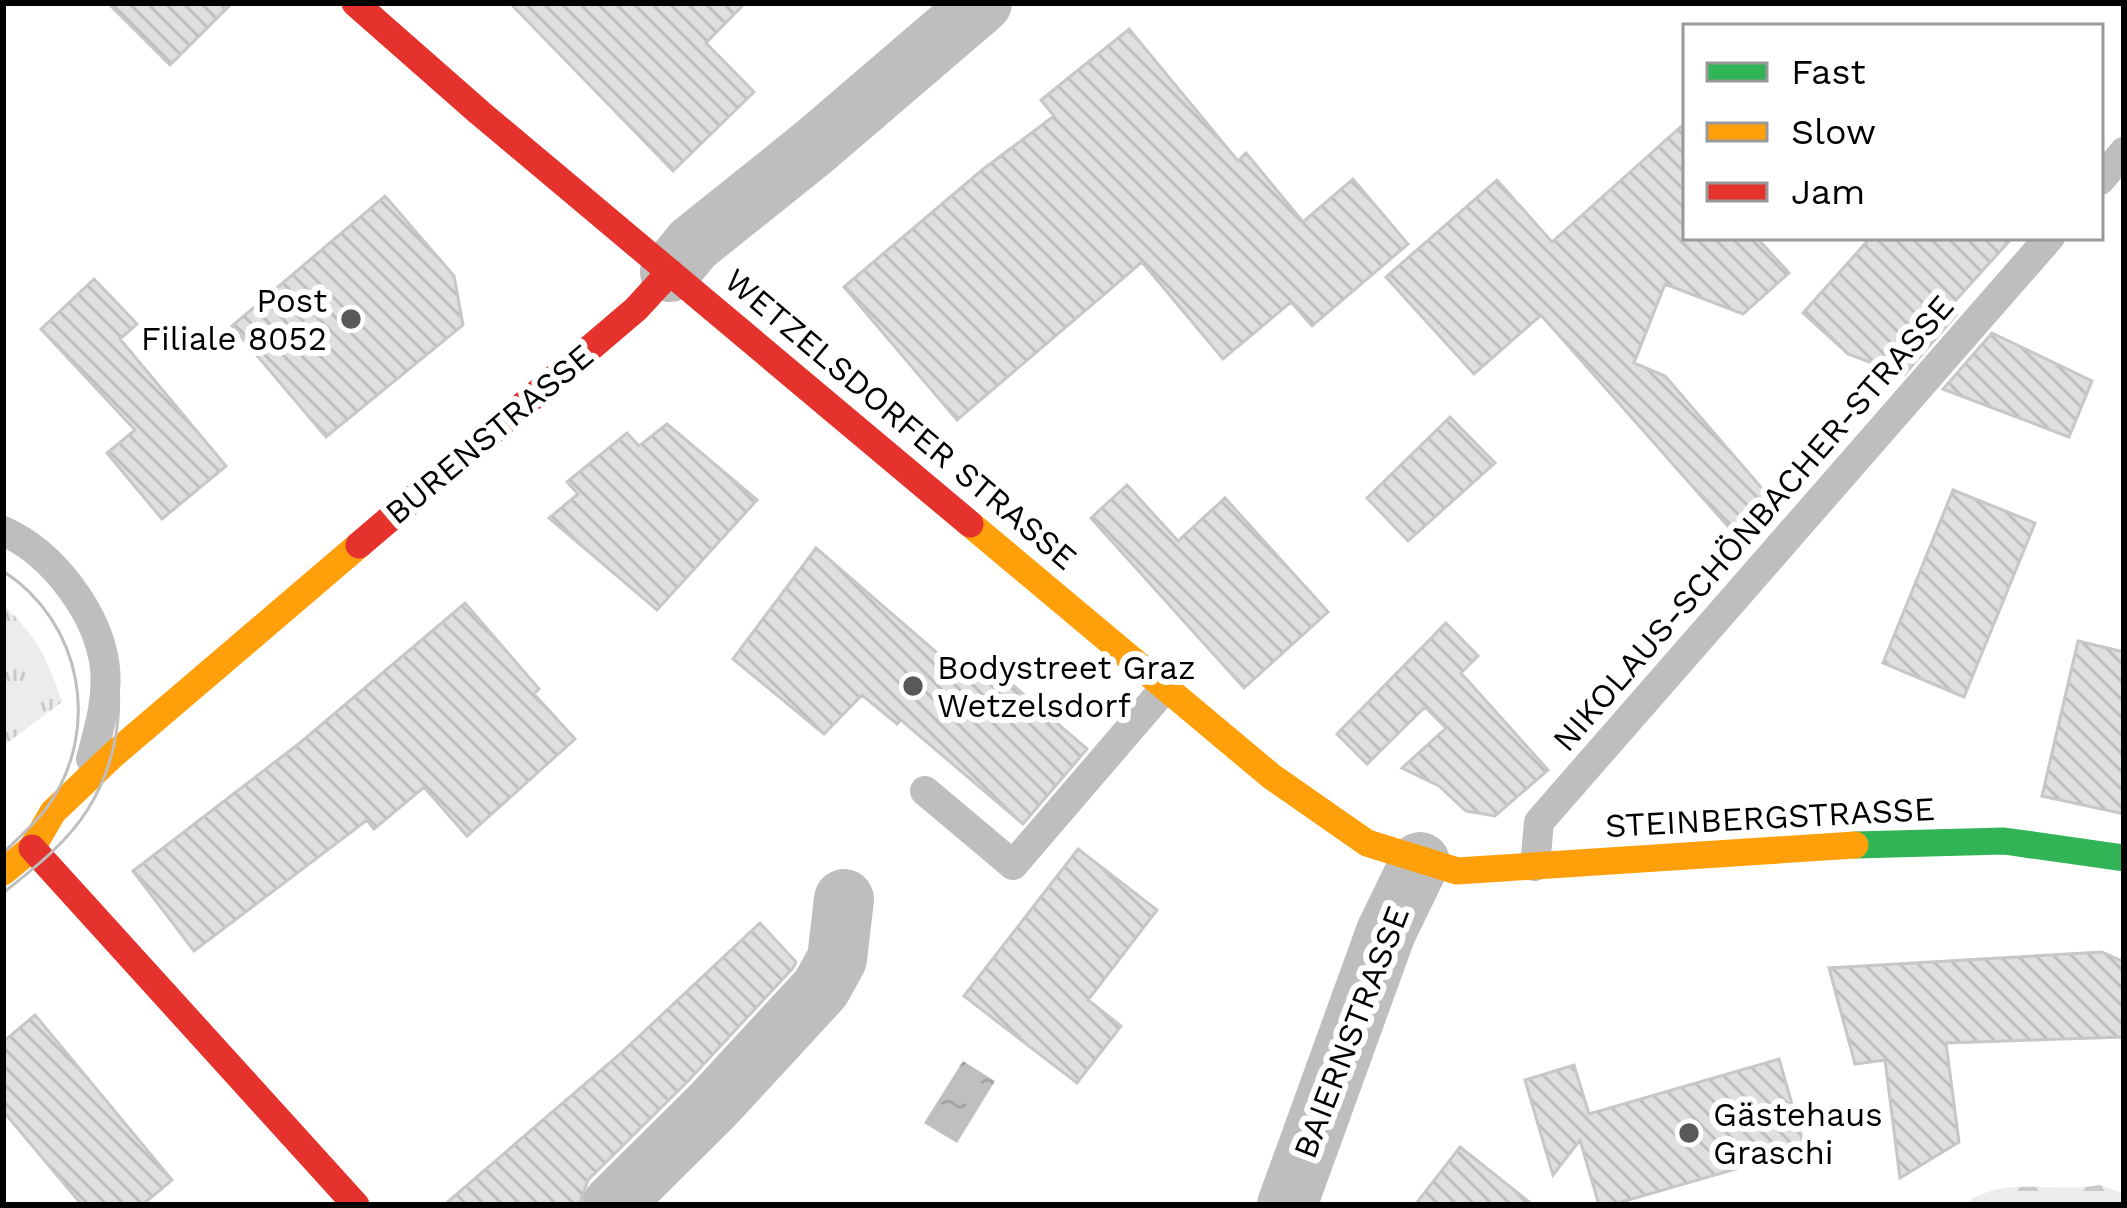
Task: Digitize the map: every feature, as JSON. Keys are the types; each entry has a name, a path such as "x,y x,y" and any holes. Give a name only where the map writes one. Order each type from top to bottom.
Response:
{"main road":[{"name":"WETZELSDORFER STRASSE","path":"355,3 1271,776 1366,843 1420,862"},
{"name":"BURENSTRASSE","path":"3,872 32,848 53,812 113,755 636,309 670,272"},
{"name":"STEINBERGSTRASSE","path":"1420,862 1456,871 1837,846 2004,841 2124,858"},
{"path":"32,848 356,1205"}],"street":[{"name":"BURENSTRASSE","path":"670,272 693,244 982,3"},
{"name":"BAIERNSTRASSE","path":"1287,1205 1386,932 1420,862"},
{"path":"612,1205 821,988 836,959 844,899"}],"lane":[{"path":"2103,176 2124,152"},
{"name":"NIKOLAUS-SCHÖNBACHER-STRASSE","path":"1535,866 1539,822 2047,240"},
{"path":"3,531 45,559 78,598 105,665 104,710 83,785"},
{"path":"925,791 1013,865 1165,688"}],"green space":[{"path":"3,604 40,649 62,702 3,746"},
{"path":"2100,1185 2124,1194 2124,1205 1964,1205 2011,1187"}],"water":[{"path":"963,1061 995,1081 957,1143 924,1123"}],"building":[{"path":"108,3 232,3 170,65"},
{"path":"510,3 745,3 706,43 754,92 673,171"},
{"path":"1129,29 1238,161 1246,153 1303,222 1353,179 1408,244 1312,326 1291,302 1223,359 1142,262 957,420 844,287 1054,116 1041,100"},
{"path":"1683,125 1683,240 1759,240 1789,273 1743,314 1665,284 1634,363 1665,376 1778,507 1740,540 1541,315 1474,374 1386,277 1497,180 1552,242"},
{"name":"Post Filiale 8052","path":"385,196 454,276 463,325 326,437 232,326"},
{"path":"1868,240 2010,240 1946,311 1956,315 1904,375 1848,354 1803,313"},
{"path":"94,279 137,324 120,339 226,466 162,519 107,453 135,430 41,329"},
{"path":"1992,333 2092,381 2069,437 1943,389"},
{"path":"1450,417 1495,463 1408,541 1367,498"},
{"path":"667,424 757,500 657,610 549,518 578,494 567,482 627,433 639,446"},
{"path":"1127,485 1178,541 1225,498 1328,612 1244,688 1091,518"},
{"path":"1953,490 2035,523 1964,697 1883,663"},
{"path":"816,548 967,679 984,660 1087,749 1023,824 901,720 897,724 862,695 824,734 733,659"},
{"path":"465,603 575,739 467,836 424,787 374,829 367,820 194,951 133,871 301,742"},
{"path":"1446,623 1478,656 1461,673 1548,770 1495,816 1466,811 1439,786 1402,768 1446,728 1425,707 1367,764 1337,734"},
{"path":"2078,641 2124,652 2124,814 2042,796"},
{"path":"1078,849 1157,910 1088,1000 1121,1026 1077,1083 964,996"},
{"path":"760,923 796,962 793,968 588,1180 579,1205 444,1205 620,1054"},
{"path":"2102,952 2124,962 2124,1037 1946,1043 1959,1142 1900,1178 1885,1060 1855,1064 1829,968"},
{"path":"35,1015 172,1180 142,1205 82,1205 3,1111 3,1042"},
{"name":"Gästehaus Graschi","path":"1779,1059 1805,1149 1611,1205 1599,1205 1580,1140 1553,1175 1525,1080 1574,1065 1589,1114"},
{"path":"1460,1147 1533,1205 1415,1205"}],"tram line":[{"path":"3,521 41,544 72,573 95,608 111,646 118,686 117,728 107,769 88,809 60,844 3,893"},
{"path":"3,571 51,618 66,647 78,711 65,776 43,812 3,853"}],"traffic: fast":[{"path":"1855,845 2004,841 2124,858"}],"traffic: slow":[{"path":"970,524 1271,776 1367,843 1457,871 1855,845"},
{"path":"3,872 32,848 53,812 113,755 359,545"}],"traffic: jam":[{"path":"355,3 970,524"},
{"path":"359,545 636,309 670,272"},
{"path":"32,848 356,1205"}],"place":[{"name":"Post Filiale 8052","path":"351,319"},
{"name":"Bodystreet Graz Wetzelsdorf","path":"913,686"},
{"name":"Gästehaus Graschi","path":"1689,1133"}]}
